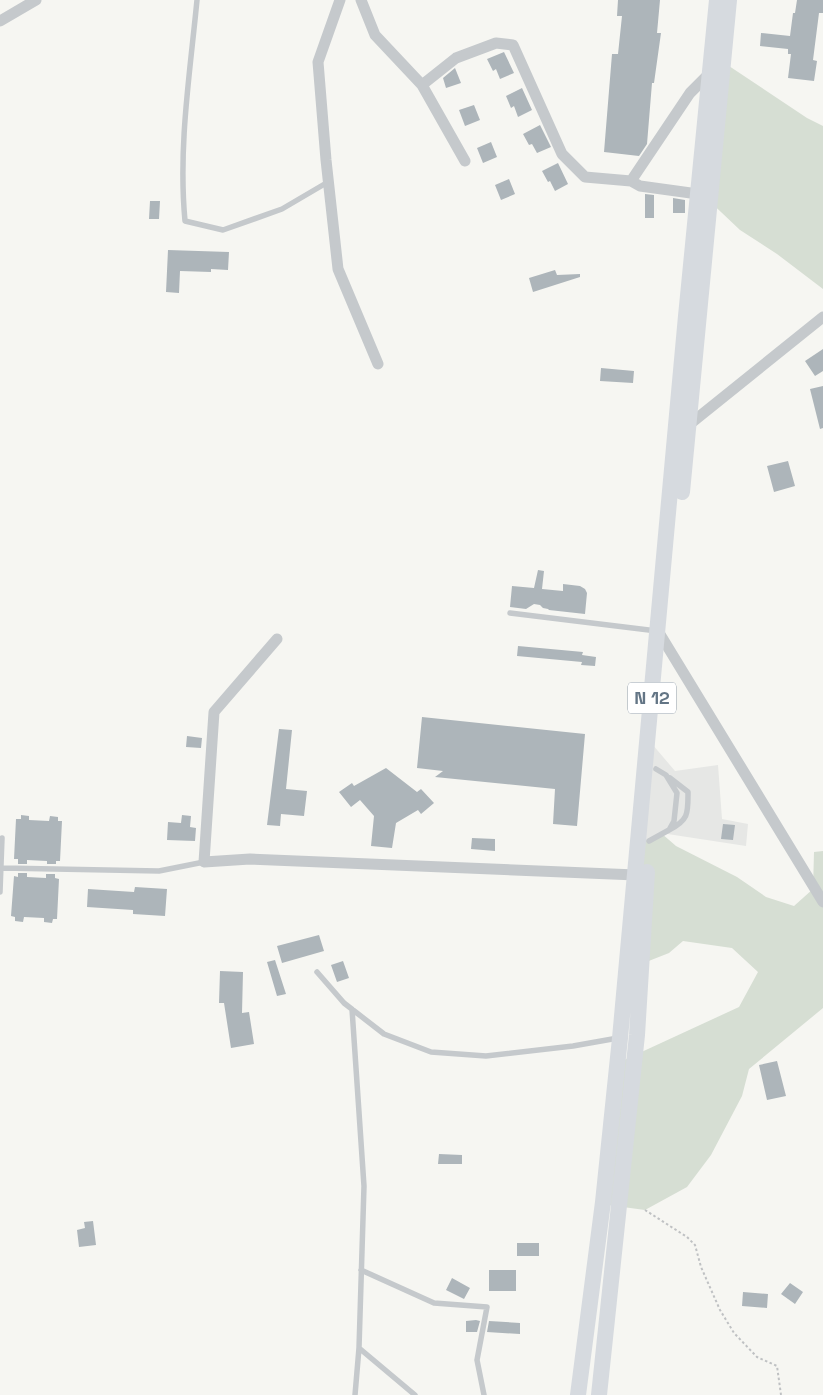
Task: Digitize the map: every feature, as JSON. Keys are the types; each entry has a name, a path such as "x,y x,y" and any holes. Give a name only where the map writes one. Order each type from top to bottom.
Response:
{"main road":[{"name":"N 12","path":"599,1395 637,1035 649,841 661,772 666,645 698,194 717,0"},
{"name":"N 12","path":"578,1395 603,1202 658,631 729,0"}],"street":[{"path":"0,21 36,0"},
{"path":"340,0 318,62 328,182 338,269 378,364"},
{"path":"361,0 375,35 422,85 465,161"},
{"path":"422,85 456,58 496,43 512,45 562,154 585,177 631,181 640,186 698,194"},
{"path":"631,181 690,93 710,73"},
{"path":"682,431 823,317"},
{"path":"658,631 823,902"},
{"path":"277,639 214,712 204,862 250,859 636,875"}],"lane":[{"path":"197,0 184,134 183,196 186,221 223,230 282,210 328,182"},
{"path":"510,614 658,631"},
{"path":"661,772 677,793 674,822 669,830"},
{"path":"649,841 681,824 687,812 688,792 682,785 661,772"},
{"path":"0,890 2,838"},
{"path":"2,868 159,871 204,862"},
{"path":"317,972 344,1003 384,1034 431,1052 486,1056 573,1046 620,1038"},
{"path":"352,1009 364,1186 359,1348 355,1395"},
{"path":"361,1270 434,1303 487,1307 477,1360 484,1395"},
{"path":"359,1348 415,1395"}],"path":[{"path":"645,1210 687,1237 695,1245 700,1267 720,1310 734,1333 758,1357 776,1366 781,1395"}],"shaded area":[{"path":"729,66 807,118 823,126 823,289 777,254 740,230 702,194"},
{"path":"652,744 675,771 718,765 722,819 748,824 746,846 661,833 643,843"},
{"path":"661,833 676,846 737,877 766,897 794,906 813,889 814,852 823,851 823,1008 749,1069 742,1096 711,1155 687,1187 645,1210 608,1205 622,1061 739,1007 758,972 732,948 683,941 669,953 631,968 643,843"}],"building":[{"path":"618,0 660,0 657,33 661,33 654,83 652,83 647,144 639,156 604,152 612,54 618,54 622,16 617,16"},
{"path":"797,0 823,0 823,13 819,13 813,60 817,61 814,81 788,78 791,54 788,54 788,49 760,46 761,33 790,36"},
{"path":"504,52 514,73 500,79 496,69 493,71 487,59"},
{"path":"455,68 461,83 446,88 443,78"},
{"path":"522,88 532,110 518,117 514,106 511,108 506,96"},
{"path":"474,105 480,120 465,126 459,110"},
{"path":"540,125 551,147 537,153 532,144 529,145 523,134"},
{"path":"491,142 497,157 483,163 477,148"},
{"path":"558,163 568,184 555,191 542,171"},
{"path":"509,179 515,194 501,200 495,185"},
{"path":"645,194 654,195 654,218 645,218"},
{"path":"673,198 685,200 685,213 673,213"},
{"path":"150,201 160,201 159,219 149,219"},
{"path":"168,250 229,252 228,270 211,269 211,272 180,271 179,293 166,292"},
{"path":"555,270 557,275 580,274 580,277 533,292 529,278"},
{"path":"823,349 823,371 815,376 805,361"},
{"path":"601,368 634,371 633,383 600,381"},
{"path":"823,386 823,428 820,429 810,389"},
{"path":"788,461 795,486 774,492 767,466"},
{"path":"538,570 544,571 542,589 563,591 563,584 580,586 585,589 587,593 585,614 549,610 534,604 526,609 510,607 512,586 534,588"},
{"path":"518,646 583,652 582,655 596,657 595,666 581,665 582,662 517,656"},
{"path":"422,717 585,734 577,826 553,824 555,789 435,777 443,771 417,768"},
{"path":"279,729 292,730 286,789 307,791 304,816 281,814 280,826 267,825"},
{"path":"187,736 202,738 201,748 186,747"},
{"path":"386,768 417,792 421,789 434,803 421,814 418,810 396,823 392,848 371,846 374,816 360,800 351,807 339,792 352,783 354,786"},
{"path":"21,815 29,816 29,820 49,821 50,816 58,817 58,821 62,821 60,861 56,861 56,864 47,864 47,861 27,860 27,864 18,864 18,859 14,859 16,819 21,819"},
{"path":"182,815 191,816 190,827 196,828 195,841 167,840 168,822 181,823"},
{"path":"723,824 735,825 733,840 721,839"},
{"path":"472,838 495,839 495,851 471,849"},
{"path":"18,873 27,873 27,877 46,878 46,874 55,874 55,878 59,879 57,919 53,919 52,923 44,922 44,918 24,917 23,922 15,921 15,917 11,916 14,876 18,877"},
{"path":"135,887 167,889 165,916 133,914 133,910 87,907 88,889 134,892"},
{"path":"319,935 324,951 282,963 277,946"},
{"path":"275,960 286,994 277,996 267,962"},
{"path":"343,961 349,978 337,982 331,965"},
{"path":"220,971 243,972 242,1013 249,1012 254,1044 231,1048 224,1003 219,1003"},
{"path":"777,1061 786,1096 767,1100 759,1065"},
{"path":"439,1154 462,1155 462,1164 438,1164"},
{"path":"93,1221 96,1245 79,1247 77,1230 85,1228 84,1222"},
{"path":"517,1243 539,1243 539,1256 517,1256"},
{"path":"489,1270 516,1270 516,1291 489,1291"},
{"path":"452,1278 470,1288 464,1299 446,1290"},
{"path":"790,1283 803,1292 795,1304 781,1294"},
{"path":"743,1292 768,1294 767,1308 742,1306"},
{"path":"466,1321 480,1321 477,1332 466,1332"},
{"path":"489,1321 520,1323 520,1334 487,1332"}]}
